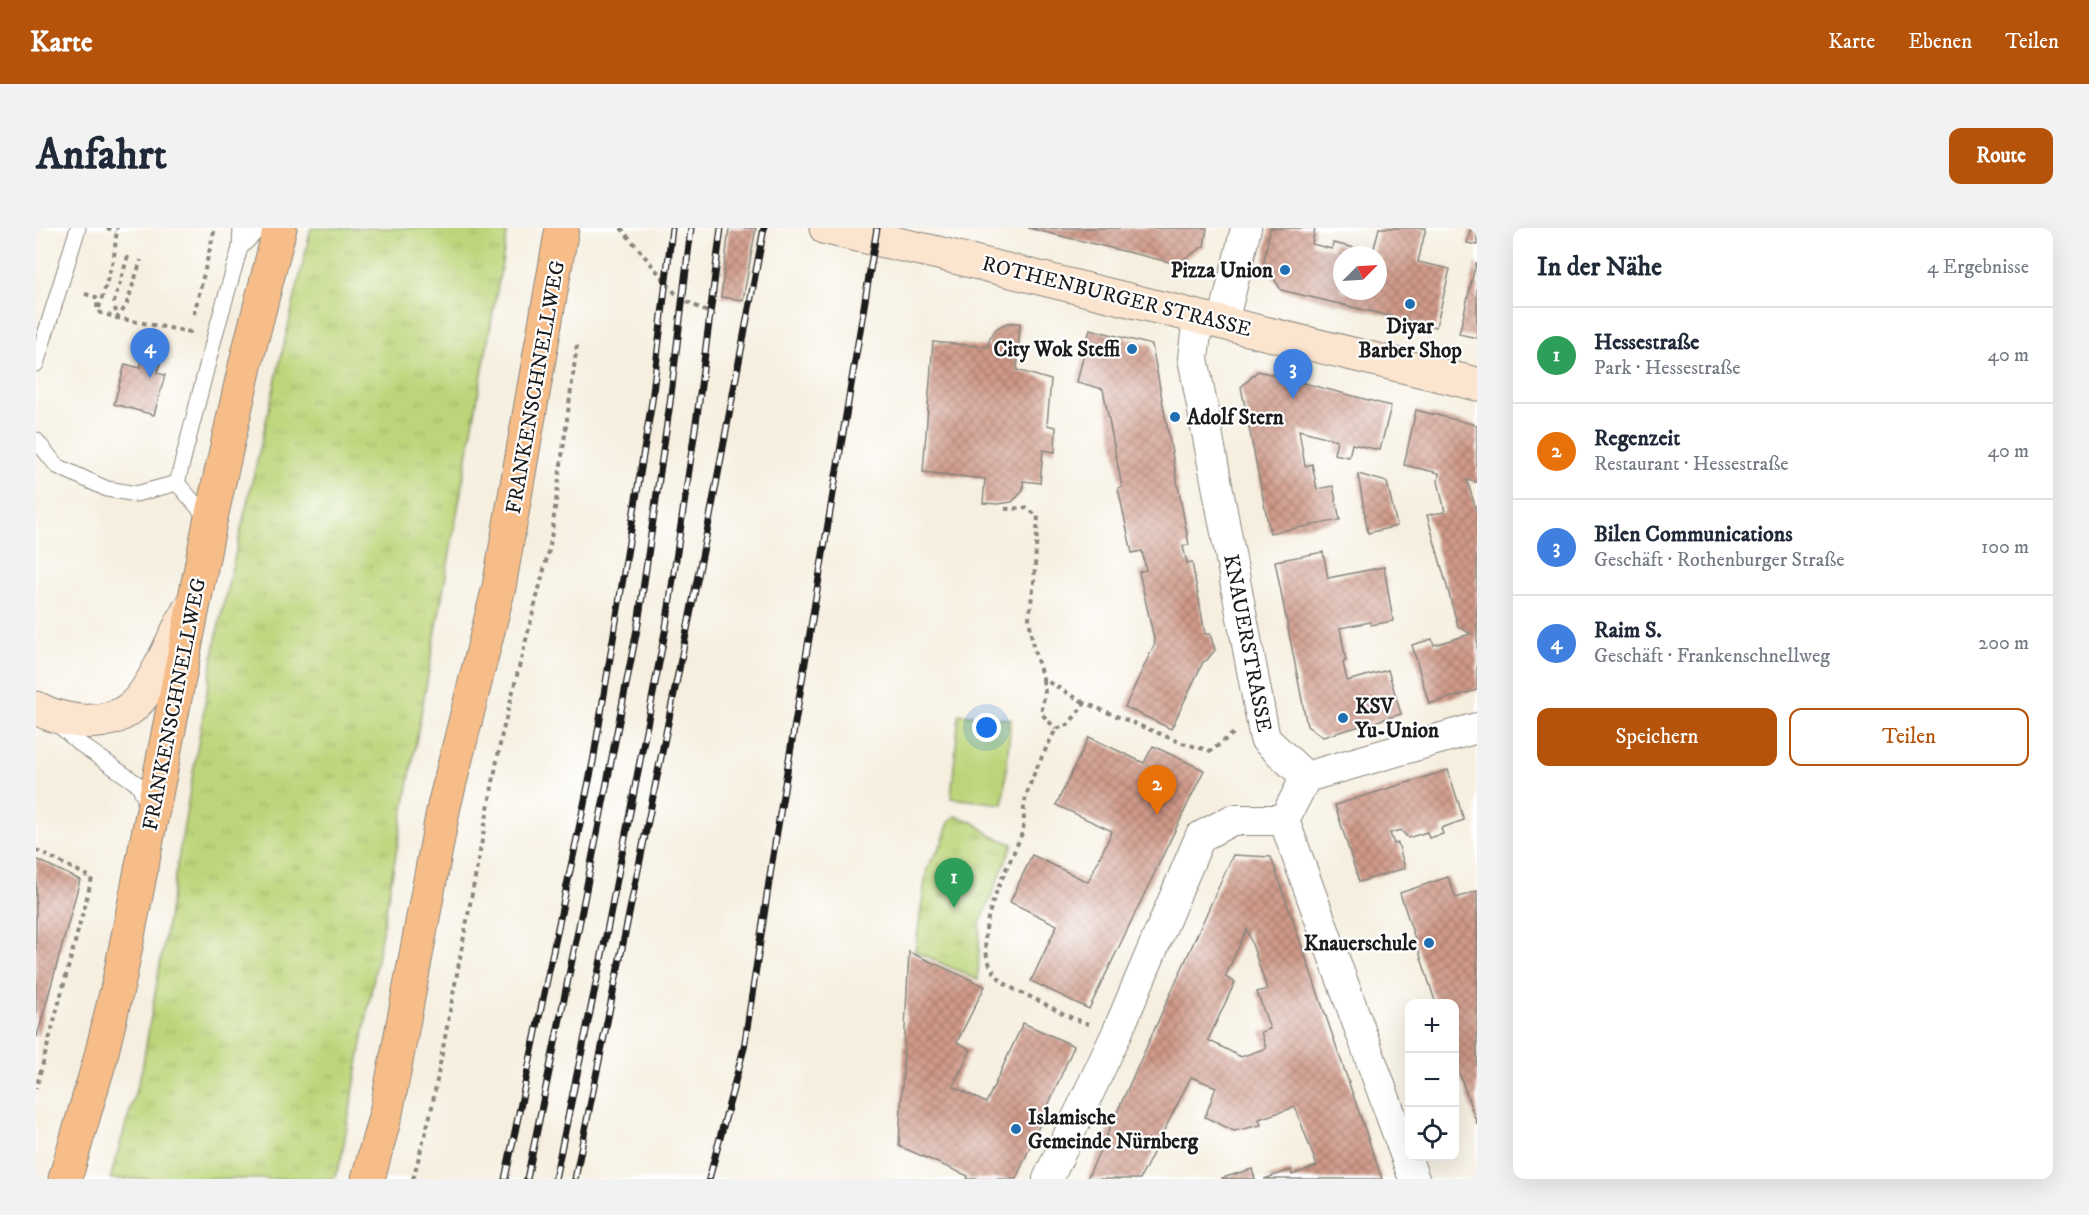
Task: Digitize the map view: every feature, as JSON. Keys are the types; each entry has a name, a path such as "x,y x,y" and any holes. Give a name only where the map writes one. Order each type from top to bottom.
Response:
{"main road":[{"name":"FRANKENSCHNELLWEG","path":"65,1179 100,1060 152,821 210,522 245,366 280,228"},
{"name":"FRANKENSCHNELLWEG","path":"368,1179 386,1113 398,1056 444,806 499,587 562,228"},
{"name":"ROTHENBURGER STRASSE","path":"826,228 1477,384"},
{"path":"39,710 75,720 99,722 122,715 134,707 150,687 196,594"}],"street":[{"name":"KNAUERSTRASSE","path":"1245,228 1193,358 1264,739 1306,777"},
{"path":"1414,1179 1284,820 1306,777 1477,728"},
{"path":"1048,1179 1117,1033 1200,837 1232,820 1284,820"}],"lane":[{"path":"36,364 78,228"},
{"path":"177,483 240,248 241,228"},
{"path":"240,248 260,228"},
{"path":"36,440 57,466 107,489 136,494 177,483"},
{"path":"177,483 210,522"},
{"path":"39,710 79,743 139,785 152,821"}],"path":[{"path":"107,228 116,231 116,235"},
{"path":"98,312 114,257 117,228"},
{"path":"98,312 117,318 190,332 214,228"},
{"path":"621,228 675,292 688,302 715,316"},
{"path":"117,318 114,302 128,256"},
{"path":"117,318 126,306 141,260"},
{"path":"85,294 96,297 98,312"},
{"path":"413,1179 431,1112 502,734 550,546 578,334"},
{"path":"1005,509 1026,508 1038,516 1034,582 1029,617 1045,692 1041,713 1056,729"},
{"path":"1043,679 1084,703 1173,740 1211,752 1260,714"},
{"path":"1084,703 1068,725 1056,729 1030,784 1024,805 1025,826 996,894 985,932 987,961 1000,979 1019,991 1083,1023 1117,1033"},
{"path":"36,850 92,878 36,1089"}],"green space":[{"path":"311,228 503,228 507,235 341,1160 334,1179 110,1179 142,1069 218,628"},
{"path":"959,714 1011,719 1003,804 951,798"},
{"path":"955,816 973,822 992,836 1013,844 980,924 978,980 915,951 927,868 942,843 949,822"}],"building":[{"path":"729,228 756,228 743,300 721,297"},
{"path":"1028,228 1207,228 1204,246 1177,264"},
{"path":"1270,228 1315,228 1312,244 1332,249 1333,243 1346,246 1333,246 1333,300 1387,300 1387,246 1374,246 1379,228 1426,228 1418,262 1450,269 1436,327 1281,290 1264,262"},
{"path":"1471,228 1477,228 1477,245 1467,243"},
{"path":"1477,263 1477,338 1459,334"},
{"path":"1007,323 1020,323 1017,370 1051,380 1047,425 1056,427 1055,452 1043,450 1040,483 1023,481 1023,491 1012,502 983,503 985,479 923,472 933,342 988,347 990,337 997,328"},
{"path":"1090,329 1152,345 1189,545 1183,546 1187,563 1192,562 1205,634 1210,634 1215,650 1203,662 1171,729 1125,707 1155,643 1139,572 1146,570 1142,551 1132,553 1118,488 1122,487 1103,389 1077,382"},
{"path":"143,356 161,361 157,373 165,375 154,415 114,404 125,364 140,368"},
{"path":"1258,371 1391,406 1380,450 1352,444 1349,457 1334,454 1337,440 1299,430 1305,466 1312,464 1317,489 1333,486 1340,520 1270,533 1241,387"},
{"path":"1416,410 1477,425 1477,482 1467,480 1477,513 1477,690 1429,704 1412,645 1432,639 1434,645 1471,634 1458,626 1427,515 1445,512 1438,481 1439,473 1404,465"},
{"path":"1358,474 1387,482 1397,526 1368,533"},
{"path":"1323,552 1328,578 1384,567 1393,621 1371,625 1370,622 1340,628 1346,661 1343,662 1347,681 1388,670 1401,714 1323,737 1307,726 1275,561"},
{"path":"1089,737 1144,763 1153,746 1204,770 1089,1009 1031,981 1057,925 1010,902 1032,855 1088,882 1112,831 1056,805"},
{"path":"1448,770 1464,820 1441,828 1443,834 1429,838 1427,832 1408,838 1401,830 1390,833 1394,844 1398,843 1405,868 1359,882 1335,805"},
{"path":"1233,855 1271,857 1382,1179 1264,1179 1291,1170 1292,1175 1317,1166 1295,1107 1259,1119 1261,1125 1234,1131 1205,1117 1216,1087 1191,1077 1140,1179 1087,1179","holes":["1247,929 1267,989 1257,992 1270,1029 1261,1032 1266,1048 1241,1057 1208,1040 1235,982 1225,977"]},
{"path":"36,859 80,880 37,1037 36,1037"},
{"path":"1448,877 1456,898 1477,891 1477,1124 1459,1072 1459,999 1434,999 1400,893"},
{"path":"909,952 985,986 957,1042 971,1050 953,1086 986,1103 1023,1023 1074,1046 1016,1179 967,1179 968,1176 899,1146"},
{"path":"1252,1169 1255,1179 1222,1179 1222,1178"}],"railway":[{"path":"505,1179 593,762 652,401 672,228"},
{"path":"527,1179 638,624 670,403 691,228"},
{"path":"555,1179 607,931 666,627 698,409 721,228"},
{"path":"575,1179 710,517 764,228"},
{"path":"709,1179 744,1048 772,862 877,228"}],"place":[{"name":"Pizza Union","path":"1285,270"},
{"name":"Diyar Barber Shop","path":"1410,304"},
{"name":"City Wok Steffi","path":"1132,349"},
{"name":"Raim S.","path":"150,378"},
{"name":"Bilen Communications","path":"1293,399"},
{"name":"Adolf Stern","path":"1175,417"},
{"name":"KSV Yu-Union","path":"1343,718"},
{"name":"Regenzeit","path":"1157,815"},
{"name":"Hessestraße","path":"954,908"},
{"name":"Knauerschule","path":"1429,943"},
{"name":"Islamische Gemeinde Nürnberg","path":"1016,1129"}]}
